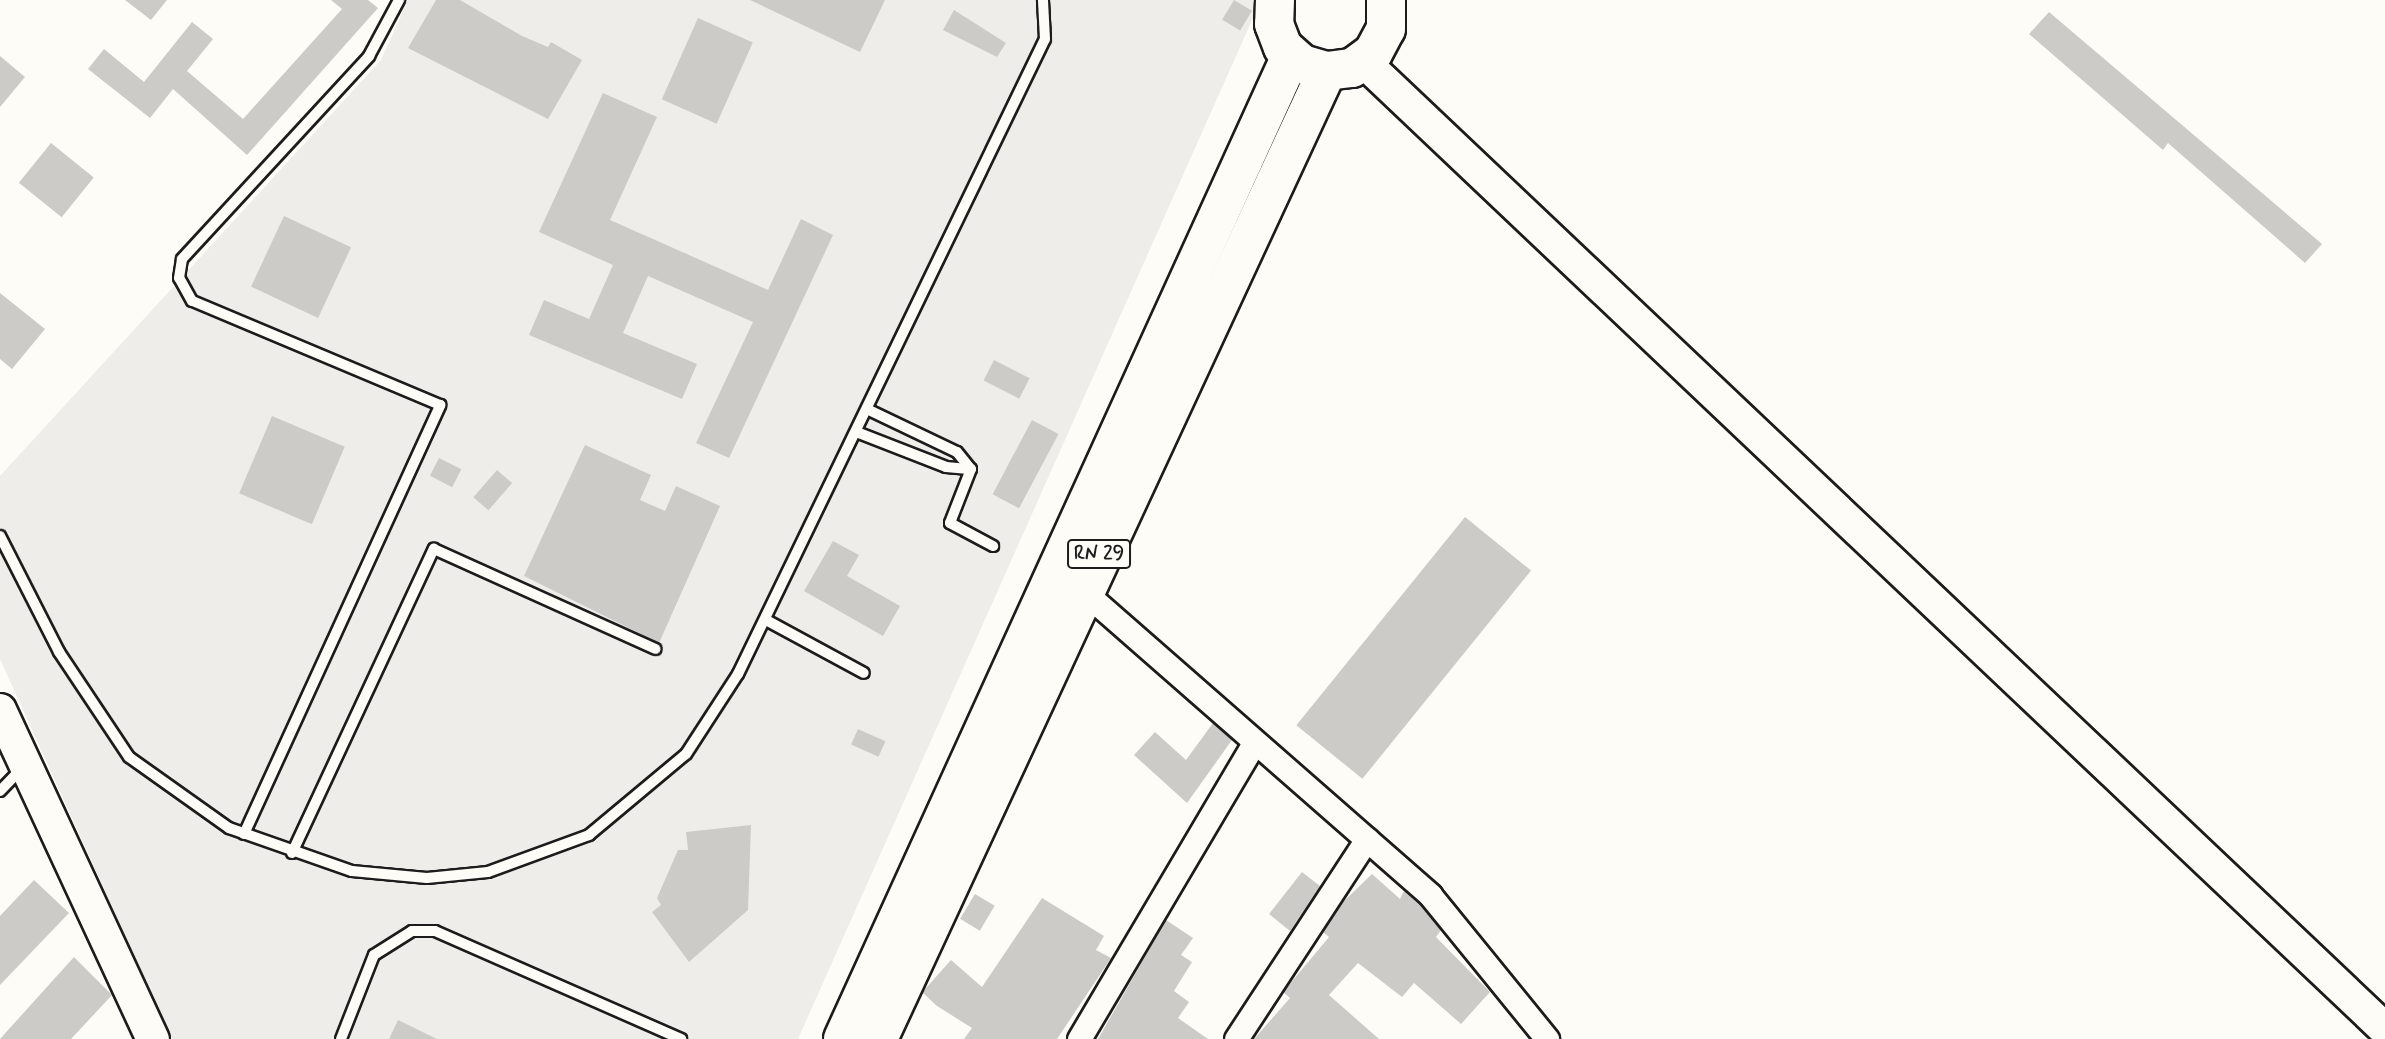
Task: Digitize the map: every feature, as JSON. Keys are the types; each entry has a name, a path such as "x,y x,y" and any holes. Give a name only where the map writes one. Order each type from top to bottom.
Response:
{"highway":[{"path":"1275,0 1274,24 1291,56"},
{"path":"1291,56 1345,66 1386,29 1386,0"},
{"path":"843,1039 1291,56"},
{"name":"RN 29","path":"878,1039 1082,590 1345,66"}],"main road":[{"path":"1345,66 2385,1029"},
{"path":"0,710 153,1039"}],"street":[{"path":"1082,590 1430,895 1547,1039"},
{"path":"1079,1039 1254,743"},
{"path":"1236,1039 1367,839"}],"lane":[{"path":"244,834 440,405 192,300 179,278 182,259 369,56 399,0"},
{"path":"0,536 59,652 129,757 177,796 244,834 292,853 352,871 427,877 488,872 589,835 686,754 766,620 871,411 1045,39 1043,0"},
{"path":"871,411 957,452 971,469"},
{"path":"859,433 946,467 971,469"},
{"path":"971,469 950,523 993,547"},
{"path":"292,853 434,549 655,649"},
{"path":"766,620 864,673"},
{"path":"0,791 26,763"},
{"path":"341,1039 374,955 412,931 435,931 681,1039"}],"shaded area":[{"path":"408,0 1261,0 798,1039 172,1039 0,659 0,476 381,60"}],"building":[{"path":"125,0 167,0 151,20"},
{"path":"331,0 368,0 378,8 247,155 173,89 150,118 88,69 104,49 144,82 192,22 213,39 187,71 243,119 342,9"},
{"path":"436,0 460,0 522,36 548,47 551,42 582,60 548,119 408,48"},
{"path":"750,0 885,0 860,52"},
{"path":"1234,0 1252,11 1240,31 1222,20"},
{"path":"954,10 1006,43 997,57 943,30"},
{"path":"2049,12 2322,244 2305,263 2168,143 2163,150 2029,34"},
{"path":"698,18 753,42 717,124 662,99"},
{"path":"0,56 25,77 0,107"},
{"path":"603,93 657,117 610,220 768,290 801,219 833,235 729,458 696,443 753,322 648,276 623,333 697,364 682,399 529,335 544,300 589,319 613,265 539,232"},
{"path":"51,143 94,178 62,217 19,183"},
{"path":"284,216 351,247 318,318 251,287"},
{"path":"0,293 45,329 12,369 0,359"},
{"path":"994,360 1030,378 1019,399 984,380"},
{"path":"272,416 345,447 312,524 239,493"},
{"path":"1032,420 1058,434 1019,508 993,494"},
{"path":"585,445 651,475 640,500 665,511 676,486 720,506 659,643 524,576"},
{"path":"439,458 461,469 452,487 430,476"},
{"path":"497,470 512,483 488,510 473,497"},
{"path":"1465,517 1531,570 1362,779 1296,725"},
{"path":"833,541 859,555 847,576 900,606 883,636 804,591"},
{"path":"1213,723 1232,740 1187,803 1134,755 1155,732 1186,760"},
{"path":"858,729 885,741 878,757 851,745"},
{"path":"751,825 748,910 689,962 652,912 661,905 657,898 678,850 688,850 686,832"},
{"path":"1302,872 1320,886 1290,931 1269,914"},
{"path":"1372,874 1400,899 1404,891 1420,905 1441,930 1436,937 1490,992 1461,1024 1414,983 1402,997 1358,963 1329,995 1379,1039 1254,1039 1290,998 1283,992 1329,937 1323,932 1342,903"},
{"path":"34,880 69,913 0,985 0,916"},
{"path":"975,894 995,906 980,931 960,919"},
{"path":"1042,898 1104,936 1096,950 1111,958 1057,1039 964,1039 972,1028 937,1006 923,993 951,960 982,987"},
{"path":"1166,920 1193,938 1181,955 1192,962 1174,991 1189,1002 1178,1018 1208,1039 1098,1039"},
{"path":"74,957 112,995 71,1039 0,1039"},
{"path":"398,1020 437,1039 389,1039"}]}
